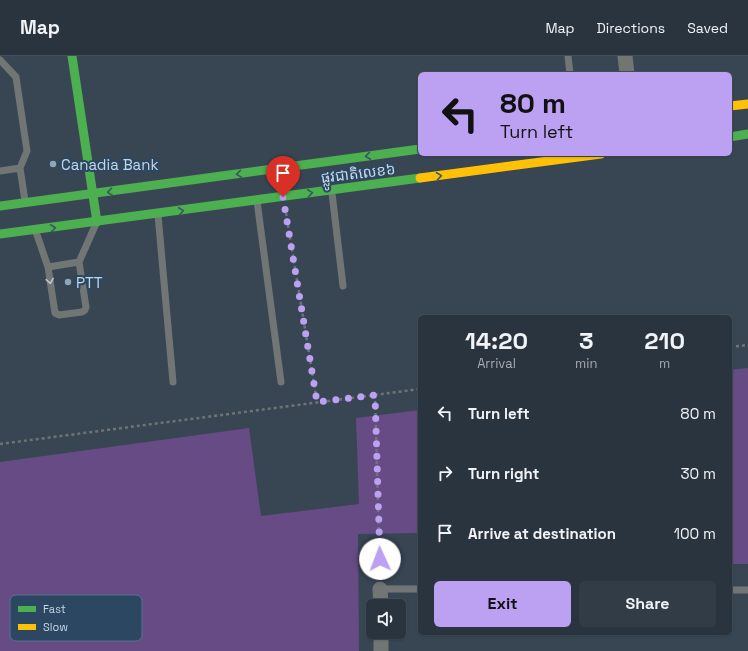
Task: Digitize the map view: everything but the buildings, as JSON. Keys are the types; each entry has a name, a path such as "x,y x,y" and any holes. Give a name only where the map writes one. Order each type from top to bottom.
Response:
{"main road":[{"path":"72,56 97,222"},
{"path":"732,106 748,104"},
{"path":"732,137 748,134"},
{"name":"ផ្លូវជាតិលេខ៦","path":"0,206 383,158 418,149"},
{"name":"ផ្លូវជាតិលេខ៦","path":"0,234 283,197 332,190 386,179 584,156"}],"street":[{"path":"625,56 627,72"},
{"path":"380,589 381,599"},
{"path":"381,639 381,651"}],"lane":[{"path":"568,56 570,72"},
{"path":"0,60 16,77 27,151 20,168 26,203"},
{"path":"0,172 20,168"},
{"path":"332,190 343,286"},
{"path":"257,200 281,382"},
{"path":"158,214 173,382"},
{"path":"35,230 48,267 55,313 59,315 82,312 85,310 86,307 79,262 97,222"},
{"path":"48,267 79,262"},
{"path":"380,589 418,589"},
{"path":"732,590 748,590"}],"path":[{"path":"283,197 317,402"},
{"path":"732,347 748,345"},
{"path":"0,444 418,389"},
{"path":"375,395 380,589"}],"shaded area":[{"path":"748,368 748,564 732,564 732,370"},
{"path":"418,410 418,533 358,534 359,651 0,651 0,462 249,428 261,516 359,504 356,418"}],"traffic: fast":[{"path":"72,56 97,222"},
{"path":"732,137 748,134"},
{"path":"0,206 418,149"},
{"path":"0,234 420,178"}],"traffic: slow":[{"path":"732,106 748,104"},
{"path":"420,178 586,156"}],"place":[{"name":"Canadia Bank","path":"53,164"},
{"name":"PTT","path":"68,282"}],"route":[{"path":"283,197 317,402 375,395 380,559"}]}
